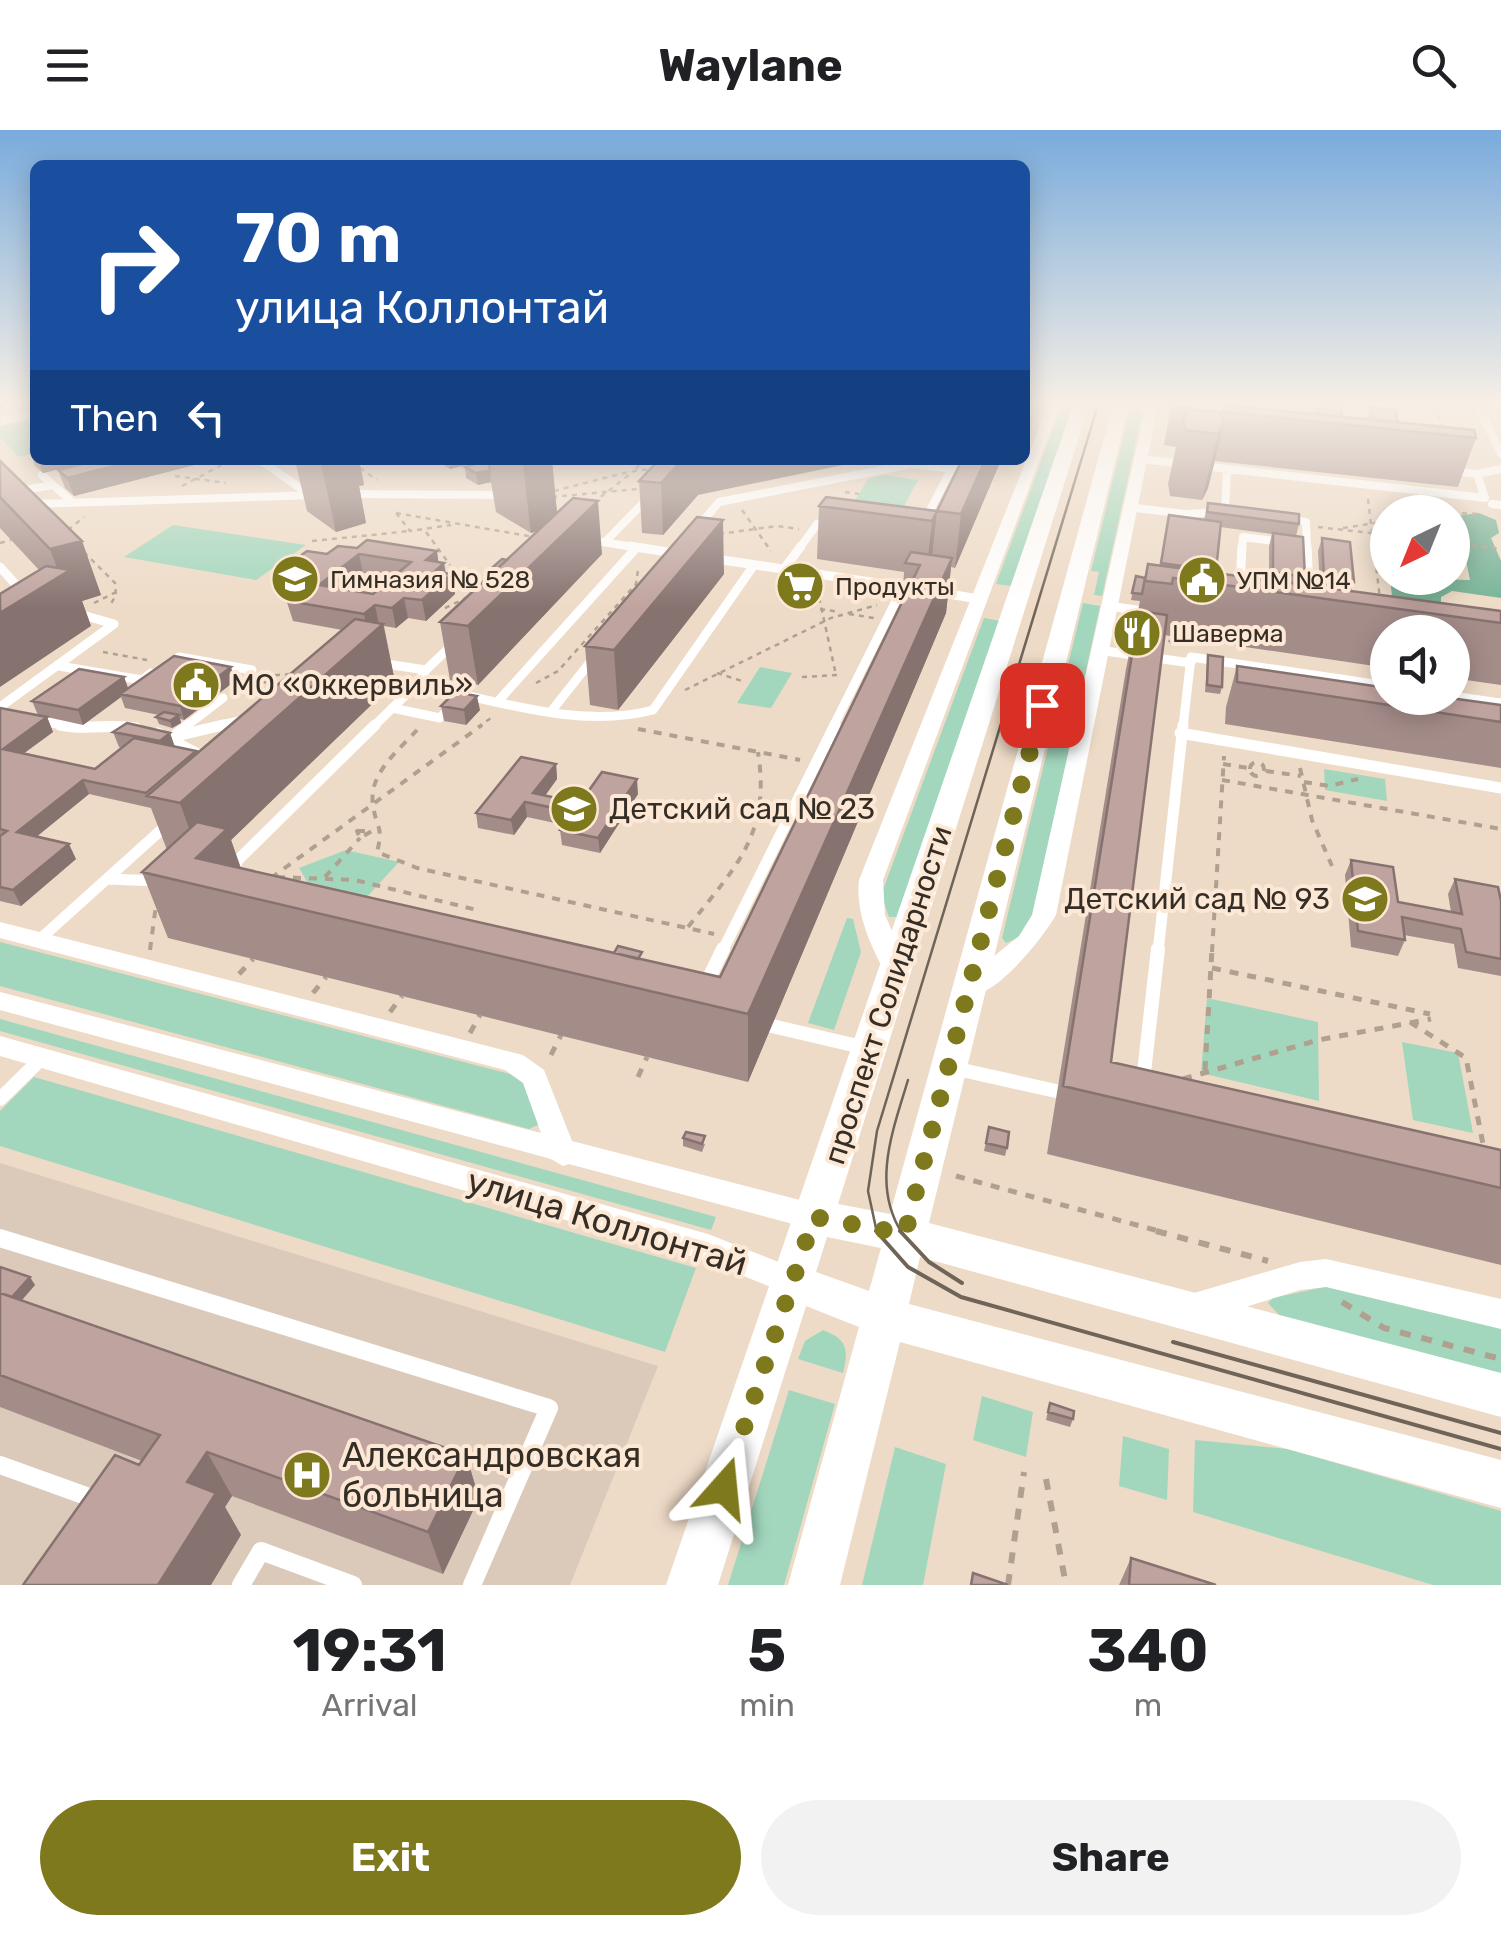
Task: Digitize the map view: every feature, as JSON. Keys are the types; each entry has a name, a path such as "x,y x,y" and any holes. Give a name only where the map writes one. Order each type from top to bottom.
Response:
{"main road":[{"name":"проспект Солидарности","path":"692,1585 1059,473"},
{"path":"814,1585 1103,473"},
{"name":"улица Коллонтай","path":"814,1217 905,1234 1501,1395"},
{"name":"улица Коллонтай","path":"793,1282 884,1317 1501,1484"}],"street":[{"path":"897,972 868,896 1028,473"},
{"path":"969,990 1028,942 1044,915 1137,473"},
{"path":"0,930 513,1062 534,1077 563,1154"},
{"name":"улица Коллонтай","path":"0,1001 563,1154 814,1217"},
{"name":"улица Коллонтай","path":"0,1046 708,1248 793,1282"},
{"path":"1186,1310 1300,1276 1326,1273 1501,1314"}],"lane":[{"path":"278,473 310,495"},
{"path":"693,534 719,502 867,473"},
{"path":"922,527 949,473"},
{"path":"1225,512 1227,473"},
{"path":"1261,473 1485,498 1477,474"},
{"path":"1469,473 1484,473"},
{"path":"42,475 71,501"},
{"path":"5,490 30,490 53,484"},
{"path":"605,542 652,488"},
{"path":"339,494 540,497"},
{"path":"0,504 324,495"},
{"path":"1128,507 1186,514 1241,514"},
{"path":"1274,518 1306,522 1309,593 1292,595"},
{"path":"786,566 813,530 826,537"},
{"path":"564,537 754,565 786,566 979,598"},
{"path":"1258,590 1240,588 1243,537 1307,544"},
{"path":"667,566 685,544"},
{"path":"500,699 636,549"},
{"path":"417,684 624,719 654,710 754,565"},
{"path":"0,567 38,609"},
{"path":"700,995 903,587"},
{"path":"1108,606 1171,615"},
{"path":"0,710 114,624 103,618 52,614"},
{"path":"232,873 238,860 417,684 464,632"},
{"path":"553,709 607,640"},
{"path":"1098,650 1190,662"},
{"path":"59,666 142,680 175,656 251,674"},
{"path":"1141,1096 1191,657 1370,683"},
{"path":"363,662 426,670"},
{"path":"392,708 440,718 464,692"},
{"path":"172,736 223,698"},
{"path":"1470,699 1501,703"},
{"path":"0,710 91,731 121,725 172,736 239,721"},
{"path":"1180,734 1501,788"},
{"path":"172,736 187,751 204,755"},
{"path":"39,940 185,809"},
{"path":"214,875 232,873 269,880"},
{"path":"108,878 129,883 177,879"},
{"path":"772,1026 870,1049"},
{"path":"0,1099 42,1058"},
{"path":"949,1067 1056,1091"},
{"path":"0,1238 549,1408 472,1585"},
{"path":"0,1465 112,1505 101,1521"},
{"path":"241,1585 262,1551 353,1585"}],"path":[{"path":"156,498 205,473"},
{"path":"366,473 401,496"},
{"path":"540,497 627,473"},
{"path":"586,512 631,473"},
{"path":"636,473 652,488"},
{"path":"1366,485 1370,510"},
{"path":"540,497 652,488"},
{"path":"845,492 860,494"},
{"path":"731,500 786,566"},
{"path":"410,531 396,513 564,537"},
{"path":"1470,514 1481,514"},
{"path":"1336,529 1370,523"},
{"path":"312,540 426,532 456,524"},
{"path":"693,534 777,526 813,530"},
{"path":"1306,526 1370,533"},
{"path":"426,532 450,565"},
{"path":"0,543 12,540"},
{"path":"77,545 116,583 116,595 103,618"},
{"path":"1470,545 1501,549"},
{"path":"500,699 558,671 636,584 640,553 636,549"},
{"path":"825,575 817,588 822,622 835,654 836,675"},
{"path":"445,608 477,593"},
{"path":"1380,595 1380,599"},
{"path":"661,701 822,622 896,601"},
{"path":"820,609 886,620"},
{"path":"83,648 165,664"},
{"path":"717,673 742,681"},
{"path":"251,674 296,674"},
{"path":"251,674 283,685"},
{"path":"269,880 494,716 534,705"},
{"path":"431,716 378,772 372,804 383,831 379,854 436,872 729,937"},
{"path":"626,727 815,764"},
{"path":"1205,1070 1212,968 1210,935 1225,741"},
{"path":"688,927 748,850 764,816 766,789 758,752"},
{"path":"1296,753 1332,866"},
{"path":"1223,764 1248,768 1257,774 1266,771"},
{"path":"1248,768 1257,764 1266,771 1329,786 1363,778 1358,764"},
{"path":"1222,780 1501,829"},
{"path":"324,879 360,838 372,831 343,825"},
{"path":"357,830 360,838"},
{"path":"269,880 354,880 481,910"},
{"path":"420,911 430,898"},
{"path":"237,976 252,959"},
{"path":"1141,1096 1205,1070 1430,1016 1212,968"},
{"path":"312,995 326,977"},
{"path":"389,1014 402,996"},
{"path":"469,1034 480,1015"},
{"path":"1410,1022 1466,1058 1484,1151"},
{"path":"551,1055 561,1036"},
{"path":"638,1076 647,1056"},
{"path":"956,1176 1031,1195"},
{"path":"1008,1585 1024,1472"},
{"path":"1046,1479 1066,1585"}],"shaded area":[{"name":"Александровская больница","path":"0,1163 658,1366 570,1585 0,1585"}],"green space":[{"path":"1037,473 1051,473 1012,586 996,584"},
{"path":"1115,473 1129,473 1102,596 1094,595 1099,572 1091,571"},
{"path":"884,475 918,480 896,521 847,514 868,479"},
{"path":"1479,513 1496,520 1499,533 1491,538 1501,561 1501,598 1470,594 1470,514"},
{"path":"173,525 306,545 256,580 124,557"},
{"path":"1392,595 1445,595 1441,597 1441,612 1434,615 1394,615"},
{"path":"1083,603 1100,606 1034,912 1022,936 1006,943 1002,938"},
{"path":"984,618 1000,621 897,917 889,917 881,895"},
{"path":"760,667 792,673 771,708 737,703"},
{"path":"1324,769 1385,779 1387,801 1325,790"},
{"path":"346,850 399,862 365,899 310,887 299,868"},
{"path":"847,918 853,919 861,952 834,1030 808,1023"},
{"path":"0,942 522,1077 540,1124 529,1129 0,986"},
{"path":"1207,998 1318,1022 1319,1101 1201,1073"},
{"path":"0,1019 716,1217 711,1230 0,1031"},
{"path":"1402,1042 1458,1053 1473,1133 1413,1120"},
{"path":"34,1077 696,1268 665,1352 0,1146 0,1111"},
{"path":"1329,1286 1501,1328 1501,1376 1282,1318 1268,1303 1273,1298"},
{"path":"823,1330 844,1346 843,1373 798,1359 805,1341"},
{"path":"789,1390 835,1404 784,1585 728,1585"},
{"path":"982,1396 1033,1412 1026,1457 973,1440"},
{"path":"1123,1436 1169,1449 1167,1500 1119,1486"},
{"path":"1195,1440 1288,1449 1501,1511 1501,1585 1433,1585 1193,1512"},
{"path":"895,1447 946,1464 923,1585 862,1585"}],"building":[{"path":"0,473 12,473 82,541 50,549 0,497"},
{"path":"61,473 87,473 67,478"},
{"path":"647,473 670,473 661,483 639,481"},
{"path":"956,473 979,473 961,514 937,511"},
{"path":"826,497 937,511 932,521 819,506"},
{"path":"573,498 598,501 468,626 440,622"},
{"path":"1208,503 1299,514 1299,524 1207,512"},
{"path":"1169,515 1221,522 1216,571 1161,563"},
{"path":"697,517 723,520 614,650 585,646"},
{"path":"1273,533 1303,537 1305,577 1273,572"},
{"path":"1322,538 1350,542 1354,582 1324,578"},
{"path":"367,540 437,551 426,560 444,563 434,572 452,574 422,600 404,598 392,608 375,605 364,614 288,601 300,591 283,588 296,579 274,575 307,551 327,554 338,546 357,548","holes":["359,554 411,562 373,594 319,585"]},
{"path":"911,552 952,558 748,1014 142,872 197,822 227,829 196,858 720,977 920,565 905,563"},
{"path":"1148,564 1501,611 1501,623 1470,619 1470,615 1443,615 1173,578 1172,584 1145,581"},
{"path":"46,566 70,570 0,613 0,594"},
{"path":"791,575 815,578 811,584 787,581"},
{"path":"1136,576 1145,578 1142,594 1132,593"},
{"path":"1139,611 1167,615 1111,1062 1501,1150 1501,1188 1063,1086"},
{"path":"355,619 383,624 180,803 147,796"},
{"path":"1208,655 1223,657 1222,687 1207,685"},
{"path":"174,656 231,667 180,706 120,694"},
{"path":"1237,666 1370,685 1370,702 1237,682"},
{"path":"79,669 124,677 78,710 32,701"},
{"path":"455,692 477,696 464,710 441,706"},
{"path":"1470,701 1501,705 1501,722 1455,715 1470,715"},
{"path":"0,708 47,717 3,749 95,769 134,738 196,751 146,793 83,780 17,832 69,844 13,890 0,887 0,836 7,831 0,829"},
{"path":"164,712 179,715 170,721 156,717"},
{"path":"127,723 170,733 160,741 113,732"},
{"path":"521,757 556,764 533,793 580,803 602,772 637,779 598,838 560,830 573,812 525,802 511,820 476,813"},
{"path":"1351,860 1393,867 1398,902 1462,914 1455,879 1498,887 1501,959 1466,952 1461,929 1402,917 1405,940 1358,931"},
{"path":"618,946 642,952 638,959 614,953"},
{"path":"989,1127 1009,1132 1007,1148 986,1143"},
{"path":"686,1132 705,1136 702,1144 683,1138"},
{"path":"0,1267 30,1277 12,1297 0,1293"},
{"path":"0,1293 466,1455 428,1532 207,1452 187,1482 216,1493 158,1585 23,1585 115,1455 139,1465 160,1435 0,1375"},
{"path":"1050,1403 1074,1411 1073,1419 1048,1412"},
{"path":"1131,1558 1216,1585 1129,1585"},
{"path":"973,1573 1008,1585 971,1585"}],"tram line":[{"path":"877,1232 868,1191 877,1131 1077,473"},
{"path":"902,1233 893,1215 886,1177 891,1138 908,1080"},
{"path":"900,1231 929,1262 962,1283"},
{"path":"877,1232 908,1267 961,1297 1501,1449"},
{"path":"1173,1342 1501,1433"}],"place":[{"name":"Гимназия № 528","path":"295,579"},
{"name":"УПМ №14","path":"1202,580"},
{"name":"Продукты","path":"800,586"},
{"name":"Шаверма","path":"1137,633"},
{"name":"МО «Оккервиль»","path":"196,685"},
{"name":"Детский сад № 23","path":"574,809"},
{"name":"Детский сад № 93","path":"1365,899"},
{"name":"Александровская больница","path":"307,1475"}],"route":[{"path":"724,1488 814,1217 905,1234 1042,705"}]}
